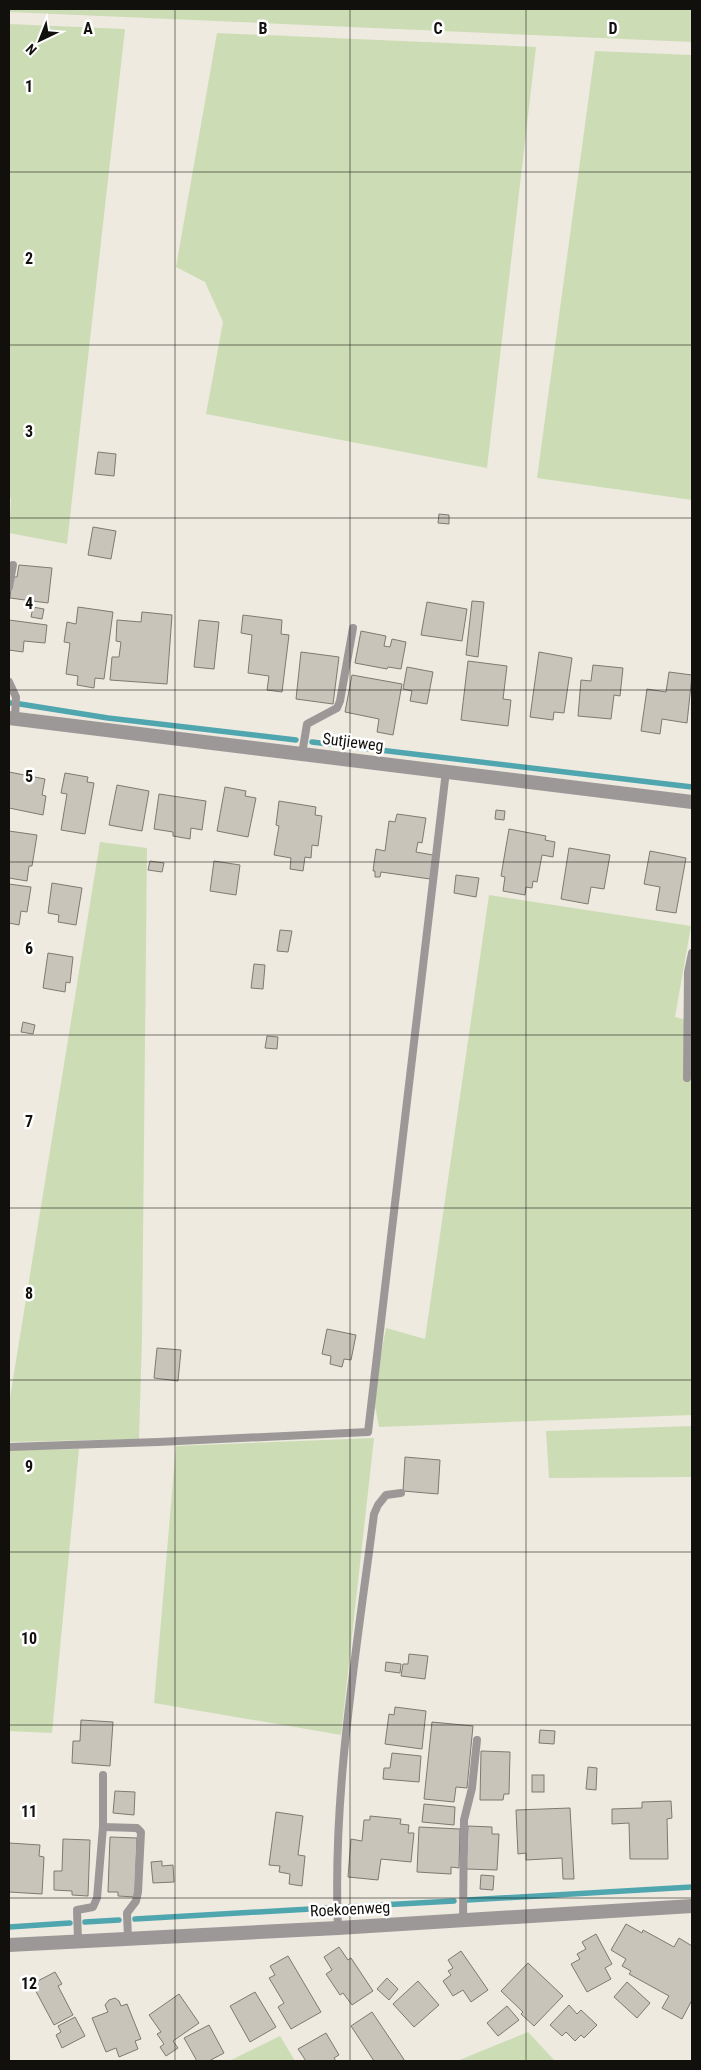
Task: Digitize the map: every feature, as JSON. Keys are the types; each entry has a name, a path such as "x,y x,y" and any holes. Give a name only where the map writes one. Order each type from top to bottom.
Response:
{"street":[{"name":"Sutjieweg","path":"12,719 692,802"},
{"name":"Roekoenweg","path":"9,1945 338,1928 692,1906"}],"lane":[{"path":"9,587 12,565"},
{"path":"302,754 307,724 337,708 353,628"},
{"path":"9,682 16,697 12,719"},
{"path":"9,1447 167,1442 368,1432 446,771"},
{"path":"687,1078 688,972 692,953"},
{"path":"338,1928 336,1882 344,1774 374,1514 378,1505 386,1496 400,1493"},
{"path":"463,1920 464,1820 472,1788 477,1740"},
{"path":"78,1941 77,1910 93,1906 96,1902 102,1826 103,1775"},
{"path":"102,1826 137,1828 141,1832 138,1892 136,1901 128,1913 128,1938"}],"green space":[{"path":"9,9 692,9 692,42 9,12"},
{"path":"9,24 125,29 67,544 9,533 11,498 9,497"},
{"path":"217,33 536,47 487,468 206,414 223,322 205,282 176,267"},
{"path":"595,51 692,55 692,500 537,478"},
{"path":"100,842 147,848 142,1339 139,1439 9,1442 9,1404"},
{"path":"489,895 691,926 675,1017 692,1021 692,1415 379,1427 373,1396 386,1328 425,1339"},
{"path":"692,1426 692,1477 549,1478 546,1431"},
{"path":"374,1438 341,1735 154,1703 176,1446"},
{"path":"79,1449 52,1733 9,1731 9,1450"},
{"path":"528,2032 555,2061 457,2061"},
{"path":"280,2036 295,2061 229,2061"}],"building":[{"path":"98,452 116,454 114,476 95,474"},
{"path":"439,514 449,515 449,524 438,523"},
{"path":"93,527 116,531 111,559 88,555"},
{"path":"19,565 52,568 48,603 10,598 12,577 17,577"},
{"path":"472,601 484,602 478,657 466,655"},
{"path":"427,602 467,609 462,641 421,635"},
{"path":"33,607 44,609 42,619 31,617"},
{"path":"78,607 113,612 104,679 95,678 94,688 77,685 78,676 66,674 70,643 64,642 67,622 76,624"},
{"path":"142,612 172,615 167,684 110,680 112,657 119,657 121,642 116,641 117,620 141,622"},
{"path":"243,615 282,620 281,634 289,635 282,692 267,690 269,676 248,673 252,635 241,633"},
{"path":"9,620 47,625 45,643 24,641 23,652 9,650"},
{"path":"199,620 219,622 214,669 194,667"},
{"path":"361,631 386,636 384,646 390,647 392,639 406,642 401,669 388,667 387,669 355,663"},
{"path":"301,652 339,657 333,704 296,699"},
{"path":"539,652 572,658 564,713 554,712 553,720 530,717"},
{"path":"468,661 507,666 503,699 511,700 508,726 461,720"},
{"path":"593,665 623,668 620,696 614,695 611,719 578,716 581,680 591,681"},
{"path":"407,667 433,672 427,704 410,701 412,691 403,689"},
{"path":"669,672 692,675 687,723 662,719 660,734 641,731 647,689 666,692"},
{"path":"352,675 402,684 393,735 377,732 379,719 345,712"},
{"path":"9,772 45,779 42,795 46,796 43,815 9,808"},
{"path":"65,773 88,777 87,782 94,783 85,834 61,830 67,794 61,793"},
{"path":"117,785 149,791 142,831 109,825"},
{"path":"225,787 246,791 245,796 256,798 248,837 217,831"},
{"path":"159,794 206,801 202,830 191,828 190,839 173,836 173,832 154,829"},
{"path":"279,801 316,807 315,815 322,816 318,846 312,845 311,858 305,857 303,871 290,869 291,858 274,855 279,826 276,825"},
{"path":"496,810 505,811 504,820 495,819"},
{"path":"397,814 426,818 422,843 418,842 416,852 433,855 430,879 381,872 380,877 375,877 375,871 373,871 376,849 385,851 389,821 395,822"},
{"path":"509,829 546,836 545,840 555,842 553,857 542,855 537,882 533,881 532,888 526,887 525,895 503,891 505,877 501,876"},
{"path":"9,831 37,835 32,866 29,866 27,881 9,878"},
{"path":"569,848 610,855 604,889 591,887 588,904 561,899"},
{"path":"650,851 686,858 676,913 656,910 660,887 644,884"},
{"path":"150,861 164,863 162,872 148,870"},
{"path":"214,861 240,865 236,895 210,891"},
{"path":"456,875 479,878 476,897 454,893"},
{"path":"52,883 82,888 76,925 58,922 59,915 48,913"},
{"path":"9,884 31,887 27,912 21,911 19,925 9,923"},
{"path":"280,930 292,931 288,952 277,951"},
{"path":"48,953 73,957 70,983 66,982 65,992 43,988"},
{"path":"254,964 265,965 263,989 251,988"},
{"path":"23,1022 35,1025 33,1034 21,1032"},
{"path":"267,1036 278,1037 277,1049 265,1048"},
{"path":"327,1329 356,1335 351,1360 344,1359 342,1367 330,1364 331,1356 322,1354"},
{"path":"157,1348 181,1350 178,1381 154,1378"},
{"path":"405,1457 440,1460 438,1494 403,1491"},
{"path":"409,1654 428,1656 425,1679 401,1676 403,1664 408,1664"},
{"path":"386,1662 401,1664 400,1673 385,1671"},
{"path":"395,1707 426,1711 422,1749 385,1744 389,1714 394,1715"},
{"path":"81,1720 113,1722 110,1766 72,1763 73,1741 80,1741"},
{"path":"432,1722 473,1726 467,1788 456,1787 454,1802 424,1799"},
{"path":"540,1730 555,1731 554,1744 539,1743"},
{"path":"481,1751 510,1752 509,1794 504,1794 503,1800 480,1800"},
{"path":"392,1753 421,1756 419,1782 383,1779 384,1768 390,1768"},
{"path":"588,1767 597,1768 596,1790 586,1789"},
{"path":"532,1775 544,1775 544,1792 532,1792"},
{"path":"115,1791 135,1792 134,1815 113,1813"},
{"path":"671,1801 672,1818 667,1819 668,1859 630,1859 629,1823 612,1824 612,1809 642,1808 642,1802"},
{"path":"424,1804 455,1807 454,1825 422,1822"},
{"path":"570,1808 574,1879 563,1879 562,1858 526,1860 526,1853 518,1854 516,1810"},
{"path":"276,1812 303,1816 298,1855 305,1856 302,1886 289,1884 290,1874 279,1872 280,1866 269,1865"},
{"path":"370,1816 401,1819 400,1824 409,1825 408,1833 414,1833 411,1862 381,1859 378,1880 348,1877 351,1839 362,1841 364,1820 370,1820"},
{"path":"468,1826 492,1827 492,1834 499,1834 497,1870 466,1869"},
{"path":"419,1827 460,1829 459,1868 451,1867 451,1874 417,1872"},
{"path":"110,1837 137,1838 135,1897 118,1896 118,1892 108,1892"},
{"path":"63,1839 90,1840 88,1896 72,1895 72,1891 54,1890 54,1871 62,1871"},
{"path":"9,1843 40,1845 39,1856 44,1857 42,1894 9,1892"},
{"path":"162,1861 162,1866 173,1865 174,1882 153,1883 151,1862"},
{"path":"481,1875 494,1876 493,1890 480,1889"},
{"path":"626,1924 642,1933 643,1930 674,1947 679,1938 692,1946 692,2000 682,2019 662,2008 669,1996 629,1974 631,1971 622,1966 626,1959 611,1950"},
{"path":"596,1934 612,1964 605,1968 611,1979 587,1992 571,1964 580,1959 577,1954 586,1949 582,1942"},
{"path":"339,1947 348,1960 351,1958 373,1991 352,2005 343,1993 340,1995 326,1974 332,1970 324,1957"},
{"path":"461,1951 488,1990 471,2002 463,1990 453,1996 443,1981 451,1975 448,1971 453,1968 448,1960"},
{"path":"288,1956 321,2012 291,2029 278,2007 284,2003 269,1978 275,1975 270,1966"},
{"path":"528,1963 563,1996 534,2026 521,2014 523,2012 501,1991"},
{"path":"55,1972 62,1984 58,1986 73,2015 54,2025 32,1984"},
{"path":"387,1978 398,1989 389,2000 377,1989"},
{"path":"418,1981 439,2005 414,2027 393,2004"},
{"path":"627,1982 650,2003 637,2018 614,1997"},
{"path":"255,1992 276,2027 250,2042 230,2006"},
{"path":"179,1994 199,2023 173,2041 178,2048 166,2056 160,2047 164,2044 157,2034 161,2032 149,2015"},
{"path":"115,1998 121,2006 127,2004 141,2039 135,2041 138,2049 119,2057 116,2048 106,2052 92,2018 108,2012 105,2005 109,2000"},
{"path":"569,2005 577,2014 581,2010 597,2025 584,2038 581,2035 575,2041 566,2032 562,2036 550,2025"},
{"path":"507,2006 519,2020 498,2036 487,2023"},
{"path":"372,2012 405,2061 374,2061 351,2026"},
{"path":"75,2017 85,2036 62,2048 56,2035 61,2032 58,2026"},
{"path":"209,2025 224,2053 209,2061 197,2061 184,2038"},
{"path":"326,2033 339,2055 334,2058 336,2061 306,2061 298,2049"}],"waterway":[{"path":"20,704 108,718 296,740"},
{"path":"312,742 692,787"},
{"path":"467,1900 692,1887"},
{"path":"344,1907 454,1901"},
{"path":"135,1919 328,1908"},
{"path":"85,1922 119,1920"},
{"path":"9,1927 70,1923"}]}
